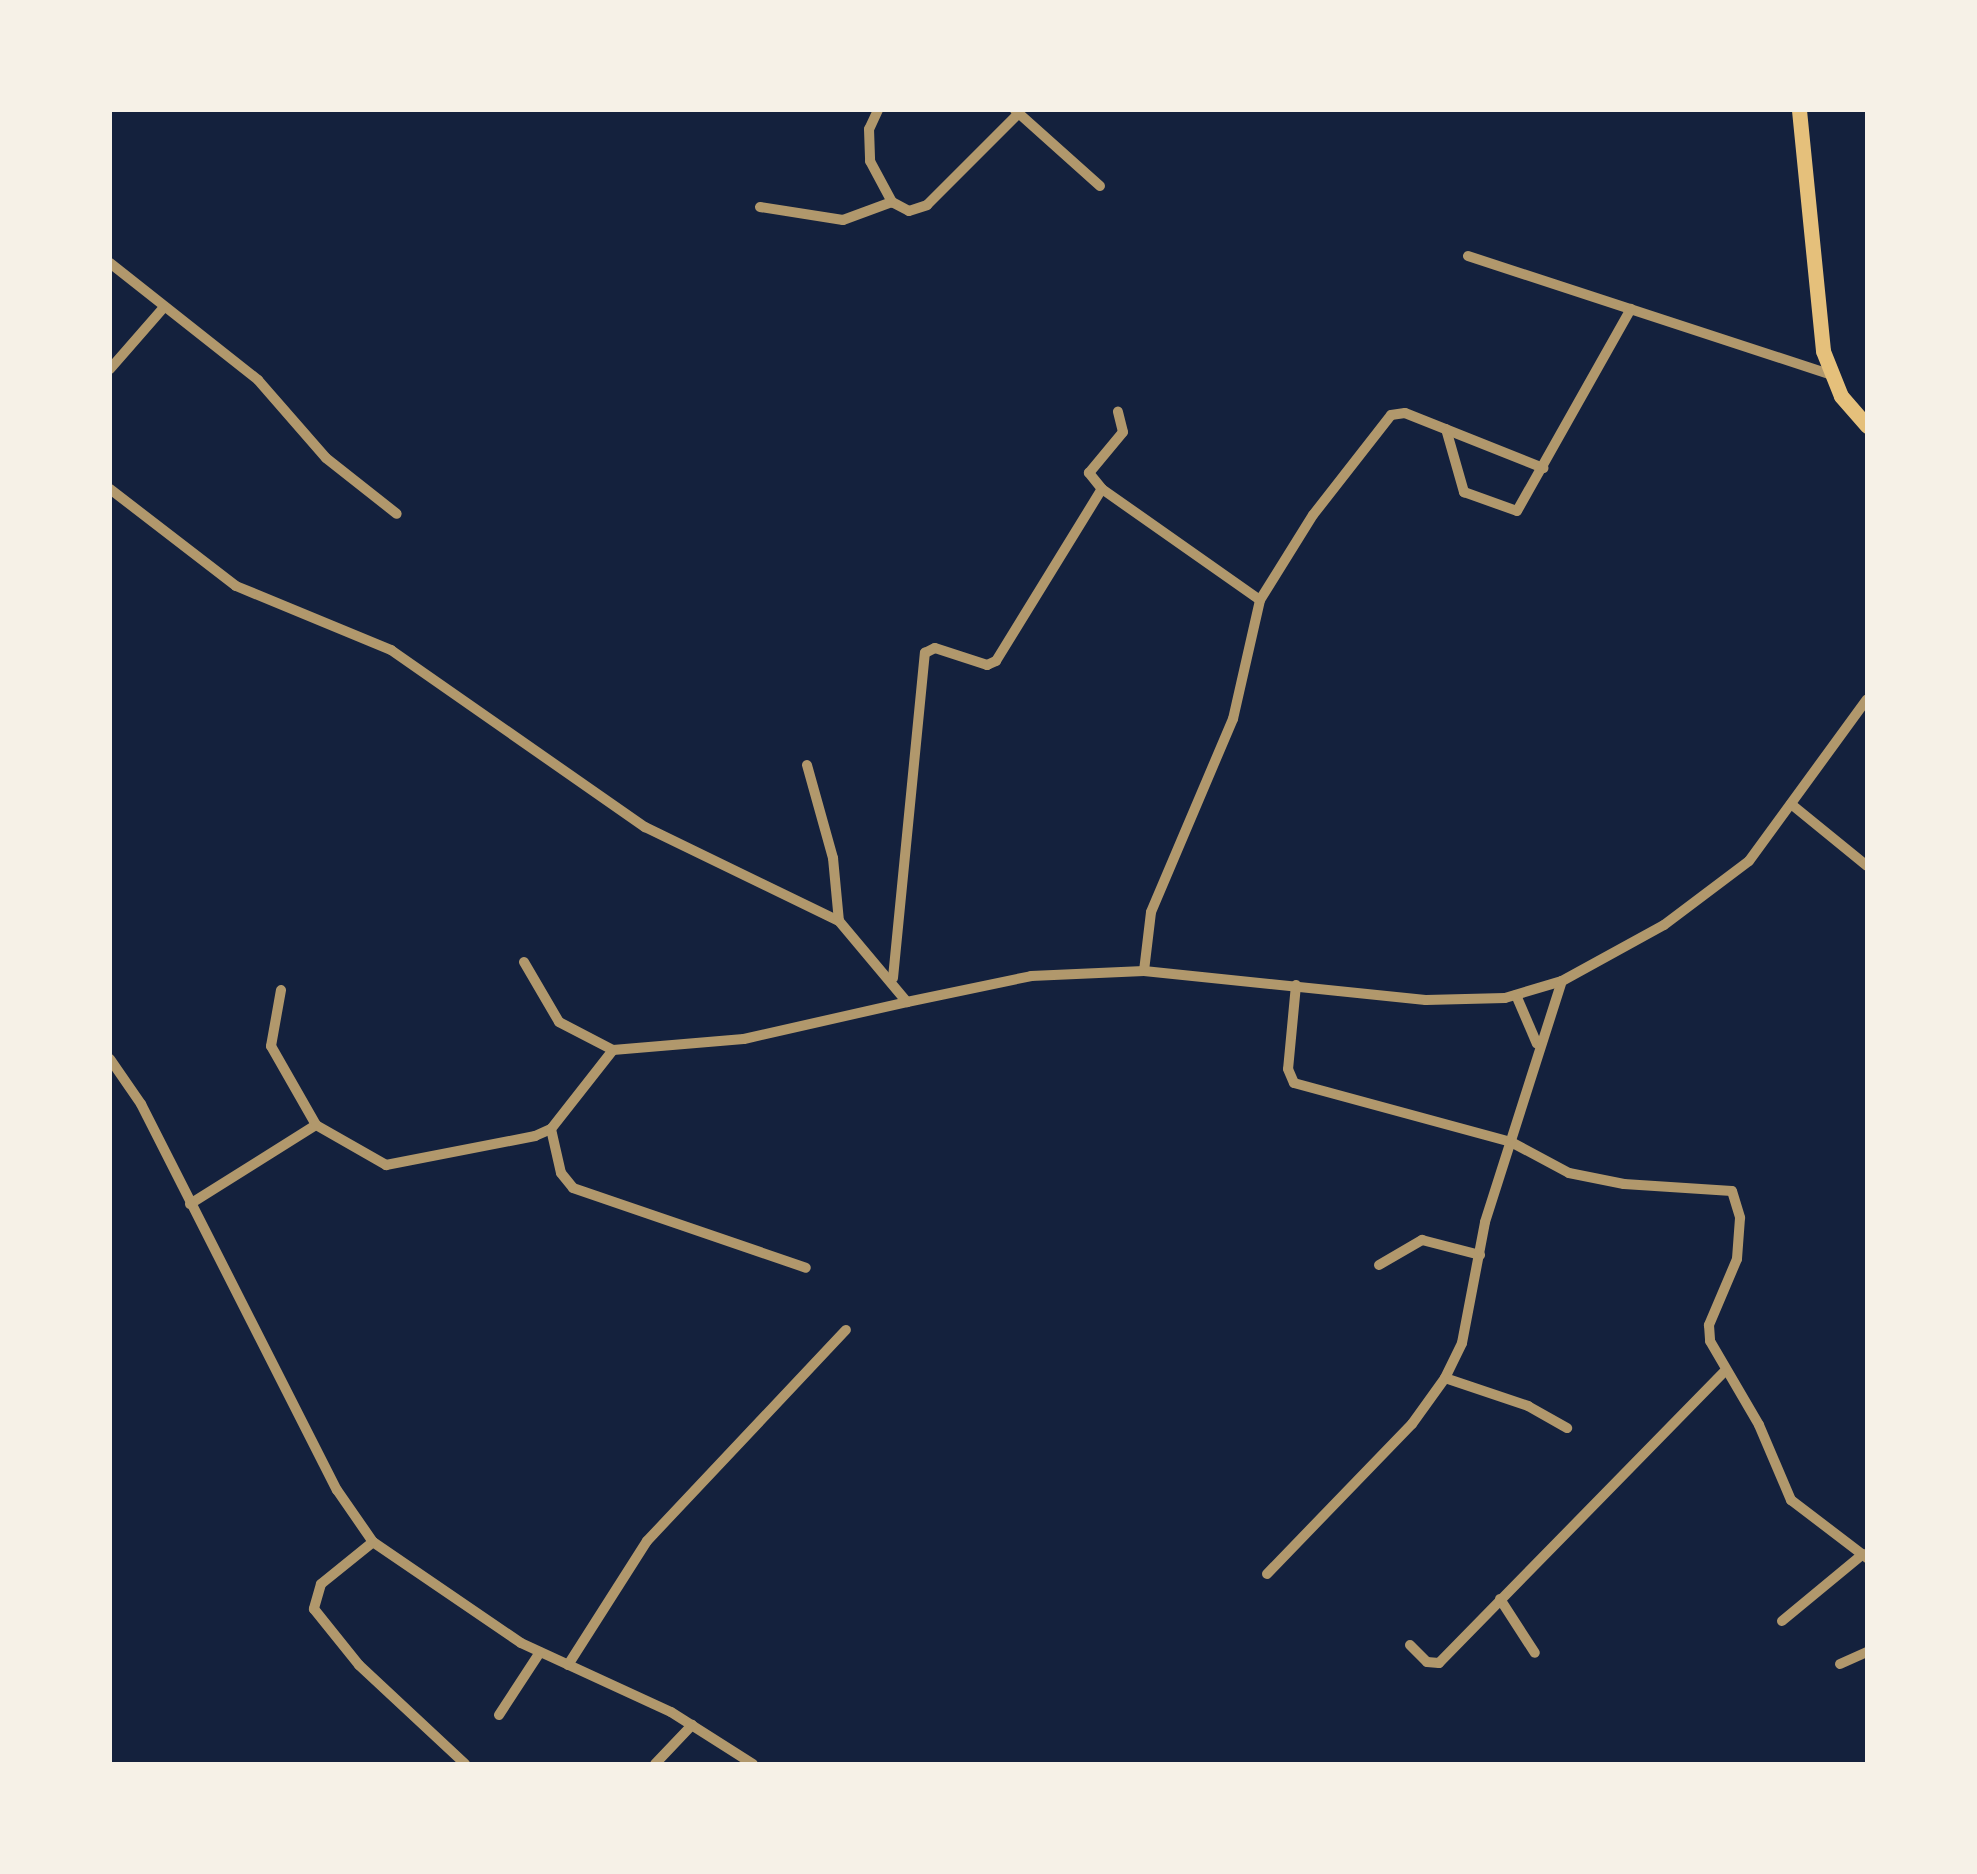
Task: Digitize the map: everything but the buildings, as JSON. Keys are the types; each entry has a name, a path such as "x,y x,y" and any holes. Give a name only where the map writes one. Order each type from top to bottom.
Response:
{"main road":[{"path":"1798,110 1818,320 1832,375 1867,426"}],"street":[{"path":"878,110 868,150 892,202 909,211 923,208 1016,112 1100,186"},
{"path":"760,207 844,220 892,202"},
{"path":"1468,256 1832,375"},
{"path":"110,263 258,380 326,458 397,514"},
{"path":"110,369 164,308"},
{"path":"1446,429 1468,496 1517,511 1632,309"},
{"path":"1118,412 1123,432 1089,472 1102,489 1260,600"},
{"path":"1144,971 1151,912 1233,719 1260,600 1314,515 1391,415 1405,413 1543,468"},
{"path":"110,489 236,586 391,650 645,827 839,921 893,978 907,1002"},
{"path":"893,978 924,656 936,648 988,665 996,660 1102,489"},
{"path":"524,962 559,1022 613,1050 744,1039 1031,976 1144,971 1426,1000 1516,995 1562,981 1636,943 1722,885 1791,804 1867,698"},
{"path":"806,765 833,858 839,921"},
{"path":"1791,804 1867,866"},
{"path":"1267,1574 1412,1424 1445,1378 1462,1343 1480,1255 1537,1044 1562,981"},
{"path":"1296,985 1288,1070 1294,1083 1511,1142 1570,1172 1624,1184 1732,1191 1740,1218 1736,1259 1708,1331 1759,1425 1791,1500 1865,1556 1782,1620"},
{"path":"281,990 271,1046 316,1125 386,1165 551,1129 613,1050"},
{"path":"1516,995 1537,1044"},
{"path":"110,1059 132,1088 337,1490 373,1542 540,1652 692,1725 753,1764"},
{"path":"190,1204 316,1125"},
{"path":"551,1129 561,1173 573,1188 806,1268"},
{"path":"1379,1264 1422,1240 1480,1255"},
{"path":"568,1665 646,1541 846,1330"},
{"path":"1410,1644 1427,1662 1438,1663 1726,1370"},
{"path":"1445,1378 1528,1406 1567,1428"},
{"path":"373,1542 321,1584 314,1609 358,1665 464,1764"},
{"path":"1500,1598 1535,1653"},
{"path":"499,1714 540,1652"},
{"path":"1840,1664 1867,1652"},
{"path":"655,1764 692,1725"}]}
